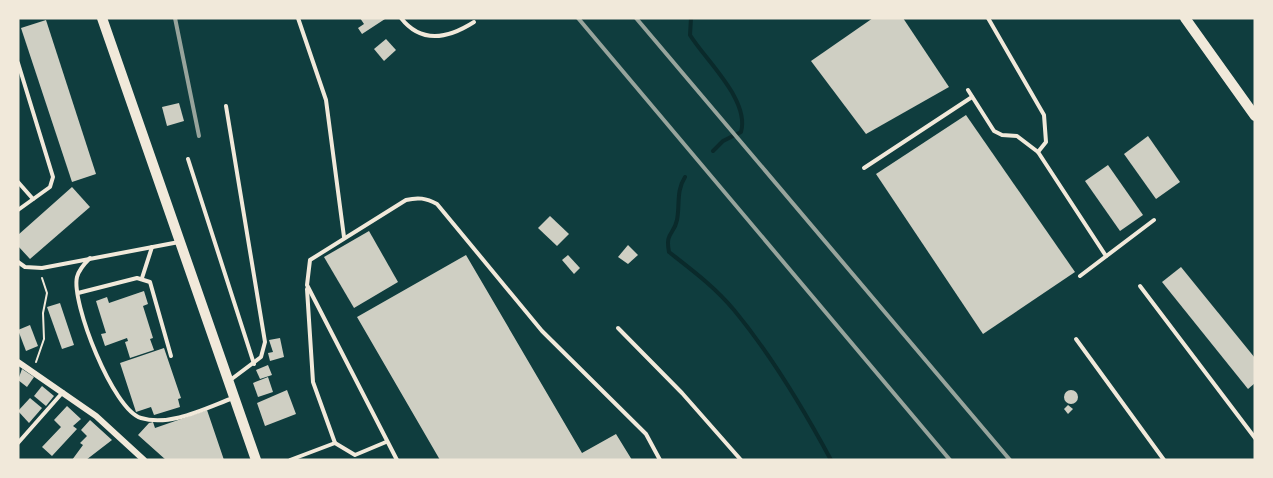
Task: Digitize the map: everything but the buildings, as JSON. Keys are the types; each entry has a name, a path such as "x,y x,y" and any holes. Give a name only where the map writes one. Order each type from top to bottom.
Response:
{"main road":[{"path":"102,18 256,460"},
{"path":"1185,18 1255,116"}],"street":[{"path":"18,362 96,416 144,460"}],"lane":[{"path":"298,18 326,100 344,237"},
{"path":"401,18 409,28 430,38 460,31 474,22"},
{"path":"988,18 1044,115 1046,142 1038,152"},
{"path":"18,63 53,177 50,187 18,210"},
{"path":"968,90 994,131 1002,135 1017,136 1038,152 1106,256"},
{"path":"864,168 972,97"},
{"path":"226,106 265,342 261,357 228,381"},
{"path":"188,159 254,364"},
{"path":"18,182 33,199"},
{"path":"386,442 355,455 335,443 314,382 307,285 310,260 406,200 426,198 437,204 542,331 645,434 660,460"},
{"path":"1080,276 1154,220"},
{"path":"18,262 25,267 38,268 179,242"},
{"path":"142,278 153,246"},
{"path":"90,258 77,277 78,293 92,341 106,377 130,412 149,419 169,419 234,398"},
{"path":"78,293 142,278 150,282 171,356"},
{"path":"307,285 397,460"},
{"path":"1140,286 1255,438"},
{"path":"618,328 682,393 741,460"},
{"path":"1076,339 1164,460"},
{"path":"18,443 63,391"},
{"path":"290,460 335,443"}],"path":[{"path":"37,374 36,363 43,345 43,314 47,293 38,268"}],"waterway":[{"path":"691,18 690,35 733,94 742,120 741,132 723,141 713,151"},
{"path":"685,177 679,193 677,220 668,241 669,252 703,279 734,310 786,383 831,460"}],"railway":[{"path":"175,18 199,136"},
{"path":"578,18 950,460"},
{"path":"636,18 1010,460"}]}
